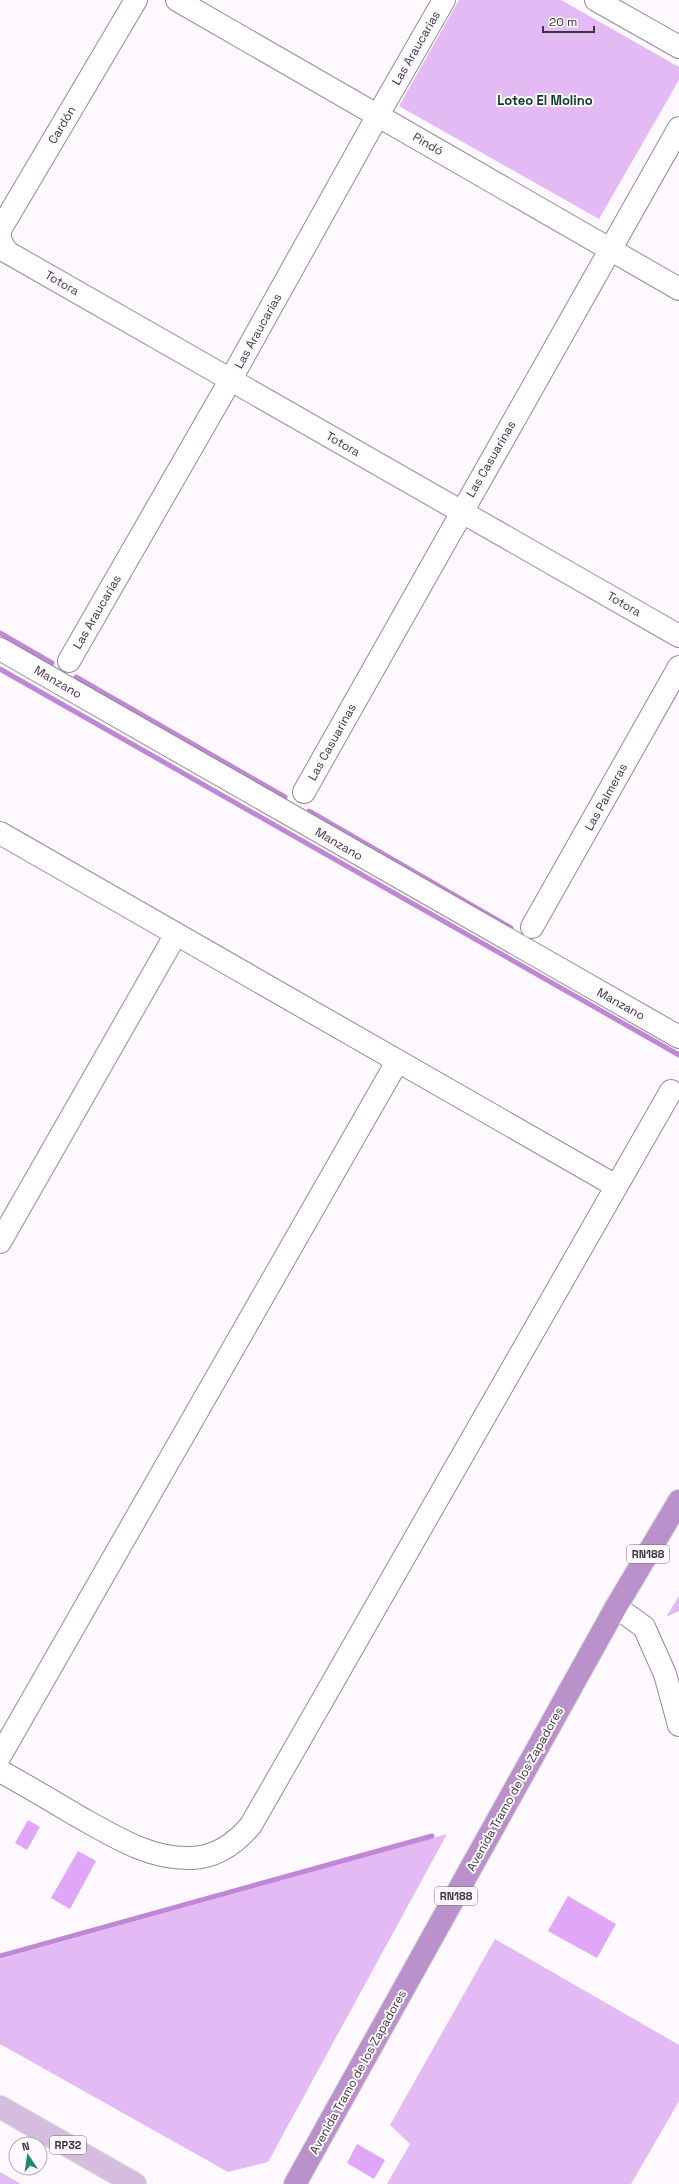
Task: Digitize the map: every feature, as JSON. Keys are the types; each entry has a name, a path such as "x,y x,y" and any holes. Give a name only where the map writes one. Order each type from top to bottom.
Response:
{"highway":[{"name":"Avenida Tramo de los Zapadores","path":"295,2184 616,1608 679,1501"}],"main road":[{"name":"RP32","path":"0,2107 135,2184"}],"street":[{"name":"Cardón","path":"7,252 0,240 0,230 136,0"},
{"name":"Pindó","path":"177,0 679,288"},
{"name":"Las Araucarias","path":"69,660 444,0"},
{"path":"596,0 679,47"},
{"name":"Las Casuarinas","path":"304,792 679,128"},
{"name":"Totora","path":"7,252 679,636"},
{"name":"Manzano","path":"0,649 679,1037"},
{"name":"Las Palmeras","path":"532,927 679,667"},
{"path":"0,833 397,1062 616,1186"},
{"path":"0,1242 176,934"},
{"path":"170,1856 134,1832 0,1756 397,1062"},
{"path":"0,1771 127,1844 170,1856 193,1858 220,1851 237,1841 251,1825 671,1091"},
{"path":"616,1608 644,1627 665,1674 679,1725"}],"shaded area":[{"path":"459,0 561,0 679,67 679,80 599,219 399,106"},
{"path":"679,1596 679,1611 666,1617"},
{"path":"447,1834 268,2162 228,2172 0,2044 0,1959"},
{"path":"495,1939 679,2045 679,2101 631,2184 387,2184 410,2144 390,2125"},
{"path":"0,2172 21,2184 0,2184"}],"building":[{"path":"28,1820 40,1827 27,1850 15,1843"},
{"path":"78,1851 96,1861 70,1909 51,1898"},
{"path":"568,1896 616,1924 597,1958 548,1931"},
{"path":"357,2144 385,2160 374,2179 347,2163"}],"waterway":[{"path":"0,633 52,663"},
{"path":"0,669 679,1055"},
{"path":"76,677 285,797"},
{"path":"309,811 511,928"},
{"path":"0,1956 432,1836"}],"district":[{"name":"Loteo El Molino","path":"545,100"}]}
